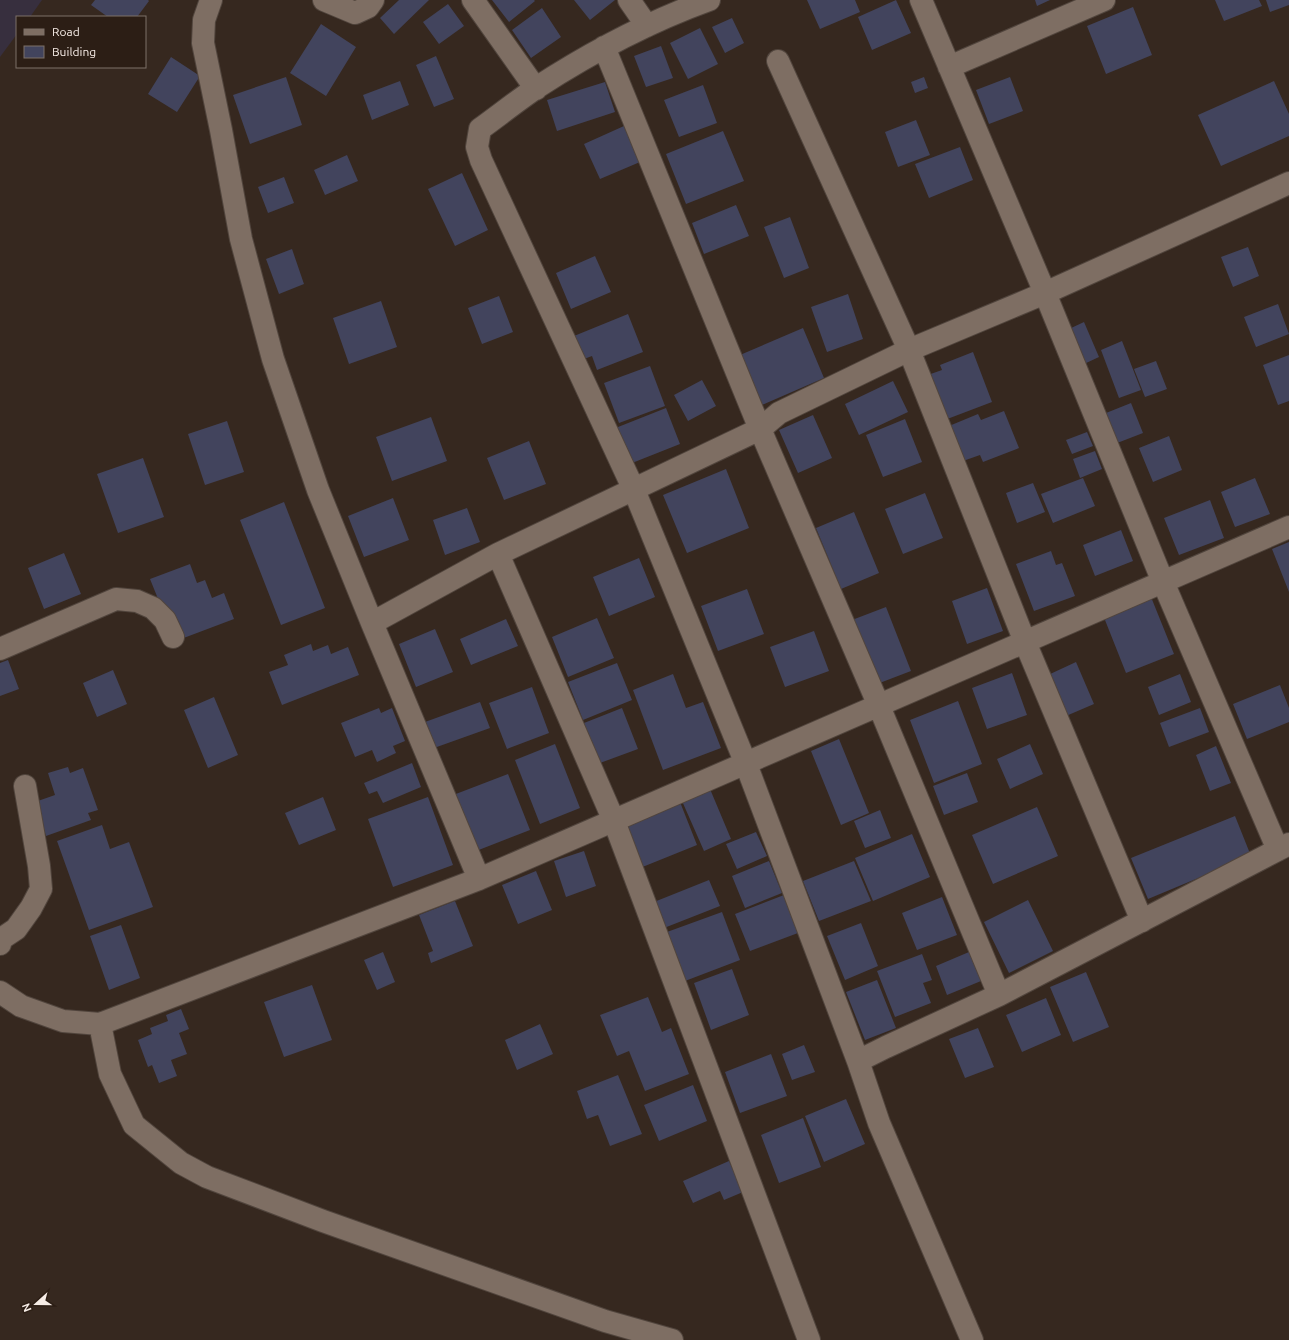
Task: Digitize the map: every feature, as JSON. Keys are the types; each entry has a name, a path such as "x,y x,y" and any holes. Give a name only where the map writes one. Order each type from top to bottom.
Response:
{"street":[{"path":"211,0 204,20 203,43 241,240 273,359 318,490 372,623 480,879"},
{"path":"324,0 355,13 368,7 373,0"},
{"path":"473,0 536,89"},
{"path":"629,0 647,26"},
{"path":"709,0 647,26 604,48 536,89 480,129 477,146 481,160 634,490 746,764 858,1061 879,1123 972,1340"},
{"path":"858,1061 1000,996 1284,847 1163,582 1045,293 921,0"},
{"path":"949,67 1104,0"},
{"path":"604,48 760,429 879,706 1000,996"},
{"path":"778,61 909,350 1025,642 1142,921"},
{"path":"372,623 498,554 760,429 779,413 909,350 1045,293 1289,184"},
{"path":"0,992 21,1006 63,1021 100,1024 480,879 1289,527"},
{"path":"498,554 614,821 809,1340"},
{"path":"0,649 116,599 137,600 153,608 165,620 173,637"},
{"path":"0,941 16,929 31,908 41,890 39,866 25,786"},
{"path":"100,1024 110,1074 134,1125 181,1162 207,1177 323,1221 605,1320 672,1340"}],"shaded area":[{"path":"0,0 42,0 31,16 16,16 16,35 0,57"}],"building":[{"path":"95,0 149,1 138,16 107,16 91,5"},
{"path":"399,0 429,0 394,34 380,18"},
{"path":"492,0 534,0 535,1 509,22"},
{"path":"574,0 615,0 590,20"},
{"path":"807,0 855,0 860,12 820,29"},
{"path":"896,0 911,33 872,50 858,17"},
{"path":"1035,0 1050,0 1037,6"},
{"path":"1215,0 1259,0 1262,6 1224,21"},
{"path":"1266,0 1289,0 1289,5 1270,12"},
{"path":"448,4 464,26 439,44 423,22"},
{"path":"1133,7 1152,55 1106,74 1087,26"},
{"path":"542,8 561,37 531,58 512,30"},
{"path":"732,18 744,43 725,53 712,27"},
{"path":"321,24 356,47 326,96 290,73"},
{"path":"700,28 718,64 688,79 670,43"},
{"path":"661,46 673,78 646,87 634,56"},
{"path":"436,56 454,99 434,107 416,65"},
{"path":"171,57 200,76 177,112 148,94"},
{"path":"286,77 302,125 250,144 233,95"},
{"path":"924,77 928,88 915,93 911,82"},
{"path":"1010,77 1023,111 989,124 976,90"},
{"path":"400,81 409,105 372,120 363,95"},
{"path":"1274,81 1289,114 1289,136 1221,166 1198,115"},
{"path":"605,82 615,112 557,131 547,100"},
{"path":"703,85 717,123 679,137 664,100"},
{"path":"916,120 930,155 898,167 885,132"},
{"path":"624,126 640,162 600,179 584,144"},
{"path":"723,131 744,181 686,204 666,154"},
{"path":"960,147 973,180 929,198 915,164"},
{"path":"347,155 358,181 325,195 314,170"},
{"path":"462,173 488,230 455,246 428,189"},
{"path":"284,177 294,203 268,213 258,187"},
{"path":"736,205 749,236 704,254 692,223"},
{"path":"790,217 809,268 784,278 764,227"},
{"path":"1248,247 1259,276 1233,287 1221,257"},
{"path":"292,249 304,284 279,294 266,259"},
{"path":"595,256 611,292 571,309 556,273"},
{"path":"848,294 863,339 827,352 811,307"},
{"path":"499,296 513,332 482,344 468,308"},
{"path":"381,301 397,347 349,364 333,318"},
{"path":"1278,304 1289,334 1256,347 1244,317"},
{"path":"628,314 643,352 597,370 592,356 584,359 574,336"},
{"path":"1084,322 1099,357 1084,364 1069,329"},
{"path":"803,328 824,378 762,405 740,355"},
{"path":"1122,341 1141,390 1119,398 1101,350"},
{"path":"973,352 992,402 942,421 925,376 942,370 940,365"},
{"path":"1289,355 1289,401 1278,405 1263,365"},
{"path":"1156,361 1167,389 1145,397 1134,369"},
{"path":"650,366 665,406 619,423 604,383"},
{"path":"702,380 716,406 688,421 674,395"},
{"path":"893,381 908,412 859,435 845,404"},
{"path":"1131,403 1143,433 1112,445 1101,415"},
{"path":"666,408 680,444 627,465 613,429"},
{"path":"1004,411 1019,448 983,462 980,455 963,461 949,426 978,414 981,420"},
{"path":"813,415 832,458 798,473 779,430"},
{"path":"431,417 447,461 392,481 376,437"},
{"path":"905,419 922,462 883,477 866,435"},
{"path":"227,421 244,472 205,485 188,434"},
{"path":"1087,432 1093,446 1072,454 1066,440"},
{"path":"1169,436 1182,470 1153,482 1139,448"},
{"path":"529,441 546,484 504,500 487,458"},
{"path":"1095,451 1102,469 1080,478 1073,459"},
{"path":"143,458 164,517 118,533 97,474"},
{"path":"726,469 749,528 687,553 663,495"},
{"path":"1083,478 1095,506 1053,523 1041,494"},
{"path":"1255,478 1270,514 1235,527 1221,492"},
{"path":"1033,483 1045,512 1017,523 1006,493"},
{"path":"925,493 943,538 903,554 885,509"},
{"path":"393,498 409,540 364,557 348,516"},
{"path":"1210,500 1224,538 1179,555 1164,518"},
{"path":"284,502 325,608 281,625 240,520"},
{"path":"467,508 480,542 445,555 433,520"},
{"path":"854,512 879,573 841,589 816,528"},
{"path":"1121,530 1133,561 1095,576 1083,545"},
{"path":"1289,542 1289,592 1272,549"},
{"path":"1051,551 1056,565 1062,563 1075,596 1034,611 1016,564"},
{"path":"64,553 81,594 44,609 28,568"},
{"path":"639,558 655,597 609,616 593,577"},
{"path":"190,564 197,583 205,580 212,598 224,593 234,619 181,639 169,626 150,579"},
{"path":"987,588 1003,631 967,644 952,601"},
{"path":"747,589 764,634 718,651 701,606"},
{"path":"1151,597 1174,654 1126,673 1103,615"},
{"path":"886,607 911,671 877,684 852,620"},
{"path":"597,618 614,658 568,677 552,637"},
{"path":"506,619 518,646 471,665 460,639"},
{"path":"435,629 453,672 416,687 399,644"},
{"path":"814,631 829,671 785,687 770,647"},
{"path":"311,644 313,651 328,645 331,654 348,647 359,675 282,705 269,672 288,665 284,655"},
{"path":"8,660 19,689 0,696 0,663"},
{"path":"1076,662 1094,704 1066,716 1048,675"},
{"path":"617,663 632,700 583,720 568,682"},
{"path":"113,670 127,704 97,717 83,683"},
{"path":"1012,673 1027,715 987,729 972,688"},
{"path":"673,674 686,708 703,702 721,748 663,770 633,690"},
{"path":"1180,674 1191,702 1159,715 1148,687"},
{"path":"1280,685 1289,708 1289,722 1247,739 1233,704"},
{"path":"532,687 549,733 507,749 489,703"},
{"path":"214,697 238,755 208,768 184,710"},
{"path":"958,701 982,764 934,783 910,720"},
{"path":"480,702 490,728 434,748 425,722"},
{"path":"379,708 381,713 392,708 405,741 393,746 396,753 377,762 372,750 355,757 341,723"},
{"path":"622,708 638,749 600,763 584,723"},
{"path":"1200,708 1209,732 1169,747 1160,723"},
{"path":"839,739 869,813 841,825 811,751"},
{"path":"555,744 580,808 540,824 515,760"},
{"path":"1030,744 1043,774 1010,789 997,759"},
{"path":"1216,746 1231,783 1210,791 1196,755"},
{"path":"412,763 421,787 383,803 377,791 369,794 364,783"},
{"path":"68,767 70,773 83,768 98,810 88,813 91,820 46,836 35,802 55,795 48,773"},
{"path":"967,773 978,802 944,815 933,786"},
{"path":"508,774 530,830 471,853 448,797"},
{"path":"710,789 731,839 704,851 682,801"},
{"path":"323,797 336,830 299,845 285,813"},
{"path":"428,797 453,865 393,887 368,819"},
{"path":"680,802 697,845 640,868 622,825"},
{"path":"1037,807 1058,856 993,884 972,835"},
{"path":"880,810 891,838 865,848 854,821"},
{"path":"1235,816 1251,856 1148,899 1131,858"},
{"path":"102,825 110,849 129,842 153,907 89,930 57,841"},
{"path":"756,832 767,856 737,869 726,844"},
{"path":"912,834 930,877 873,901 855,858"},
{"path":"584,851 596,886 566,897 554,861"},
{"path":"769,861 782,893 745,908 732,876"},
{"path":"854,861 871,901 819,921 803,881"},
{"path":"536,871 552,910 518,924 502,885"},
{"path":"709,880 720,906 664,928 654,902"},
{"path":"784,895 798,933 750,951 735,914"},
{"path":"942,897 957,935 917,950 902,913"},
{"path":"1028,900 1053,951 1009,973 984,922"},
{"path":"455,901 473,946 431,963 428,953 433,951 419,915"},
{"path":"722,912 740,960 685,981 667,932"},
{"path":"861,923 878,966 845,980 827,936"},
{"path":"121,925 140,978 109,990 90,936"},
{"path":"383,952 395,982 377,990 364,960"},
{"path":"969,952 981,981 947,995 936,966"},
{"path":"922,954 932,980 923,983 931,1003 895,1017 877,971"},
{"path":"732,969 749,1015 711,1030 694,983"},
{"path":"1086,972 1109,1027 1073,1042 1050,987"},
{"path":"877,980 896,1028 865,1040 846,992"},
{"path":"312,985 332,1040 284,1057 264,1002"},
{"path":"648,997 662,1032 671,1028 689,1074 645,1091 629,1051 617,1056 600,1015"},
{"path":"1046,998 1061,1035 1022,1052 1006,1015"},
{"path":"181,1009 189,1029 179,1033 187,1054 171,1060 177,1076 159,1083 152,1065 148,1067 138,1040 152,1034 150,1028 168,1021 166,1015"},
{"path":"540,1024 553,1054 517,1070 505,1040"},
{"path":"978,1028 994,1067 965,1078 949,1039"},
{"path":"804,1045 815,1072 792,1080 782,1054"},
{"path":"771,1054 787,1096 740,1113 725,1072"},
{"path":"618,1075 642,1134 610,1146 598,1115 587,1119 577,1091"},
{"path":"693,1085 707,1121 659,1141 644,1105"},
{"path":"846,1099 865,1144 824,1162 805,1116"},
{"path":"803,1118 821,1167 779,1183 761,1135"},
{"path":"729,1161 743,1192 724,1200 720,1191 693,1203 683,1181"}]}
